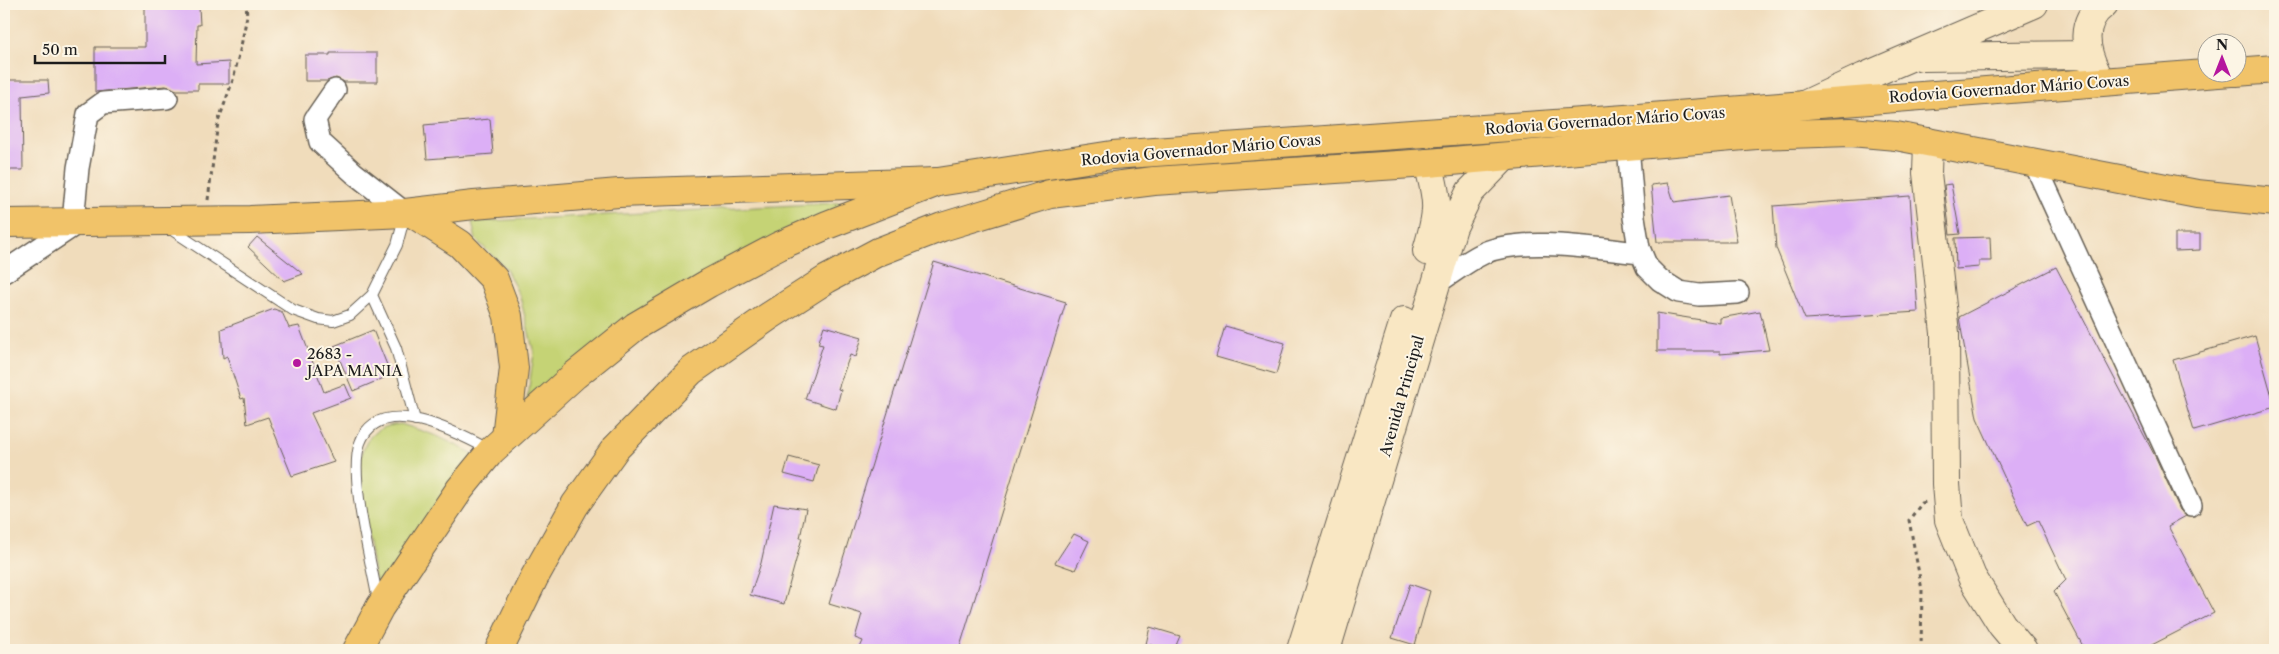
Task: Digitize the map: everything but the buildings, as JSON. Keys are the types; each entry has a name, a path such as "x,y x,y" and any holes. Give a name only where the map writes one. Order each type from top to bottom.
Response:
{"main road":[{"path":"2246,71 2275,69"},
{"name":"Rodovia Governador Mário Covas","path":"357,650 380,607 460,489 498,444 574,375 636,326 779,246 827,225 938,182 1112,155 2196,75"},
{"name":"Rodovia Governador Mário Covas","path":"499,650 534,578 575,505 615,449 691,371 827,279 878,252 942,227 1050,194 1154,181 1428,163 1807,132 1851,132 1896,136 2197,194 2275,202"},
{"path":"4,223 206,220 409,213 474,205 629,193 938,182"},
{"path":"409,213 460,244 494,279 508,316 514,368 498,444"}],"street":[{"path":"1804,105 1864,77 2034,4"},
{"path":"2101,82 2088,55 2086,39 2088,22 2104,4"},
{"path":"1909,58 2088,55"},
{"path":"335,90 315,119 320,142 354,173 409,213"},
{"path":"4,272 76,222 78,168 88,114 103,103 167,98"},
{"path":"1928,142 1927,173 1944,333 1949,520 1972,577 2002,625 2023,650"},
{"path":"1628,146 1634,218 1641,252 1647,267 1660,280 1679,292 1699,295 1738,293"},
{"name":"Avenida Principal","path":"1301,650 1425,294 1444,252 1460,207 1470,192 1504,157"},
{"name":"Avenida Principal","path":"1326,650 1425,294 1430,241 1437,208 1437,198 1428,163"},
{"path":"2035,164 2191,505"},
{"path":"1425,294 1484,253 1510,246 1542,245 1641,252"}],"lane":[{"path":"158,220 293,310 318,319 333,321 350,316 372,295 397,245 409,213"},
{"path":"372,295 396,348 415,420"},
{"path":"380,607 359,496 356,469 360,443 368,429 381,420 398,418 451,429 498,444"}],"path":[{"path":"206,220 218,122 233,80 247,16 246,4"},
{"path":"1921,650 1922,590 1908,520 1922,503 1947,499"}],"green space":[{"path":"872,201 775,236 526,408 534,353 520,297 505,267 476,240 472,222"},
{"path":"401,424 437,436 474,454 378,596 358,477 361,456 368,440 380,429"}],"place":[{"name":"2683 - JAPA MANIA","path":"297,363"}]}
